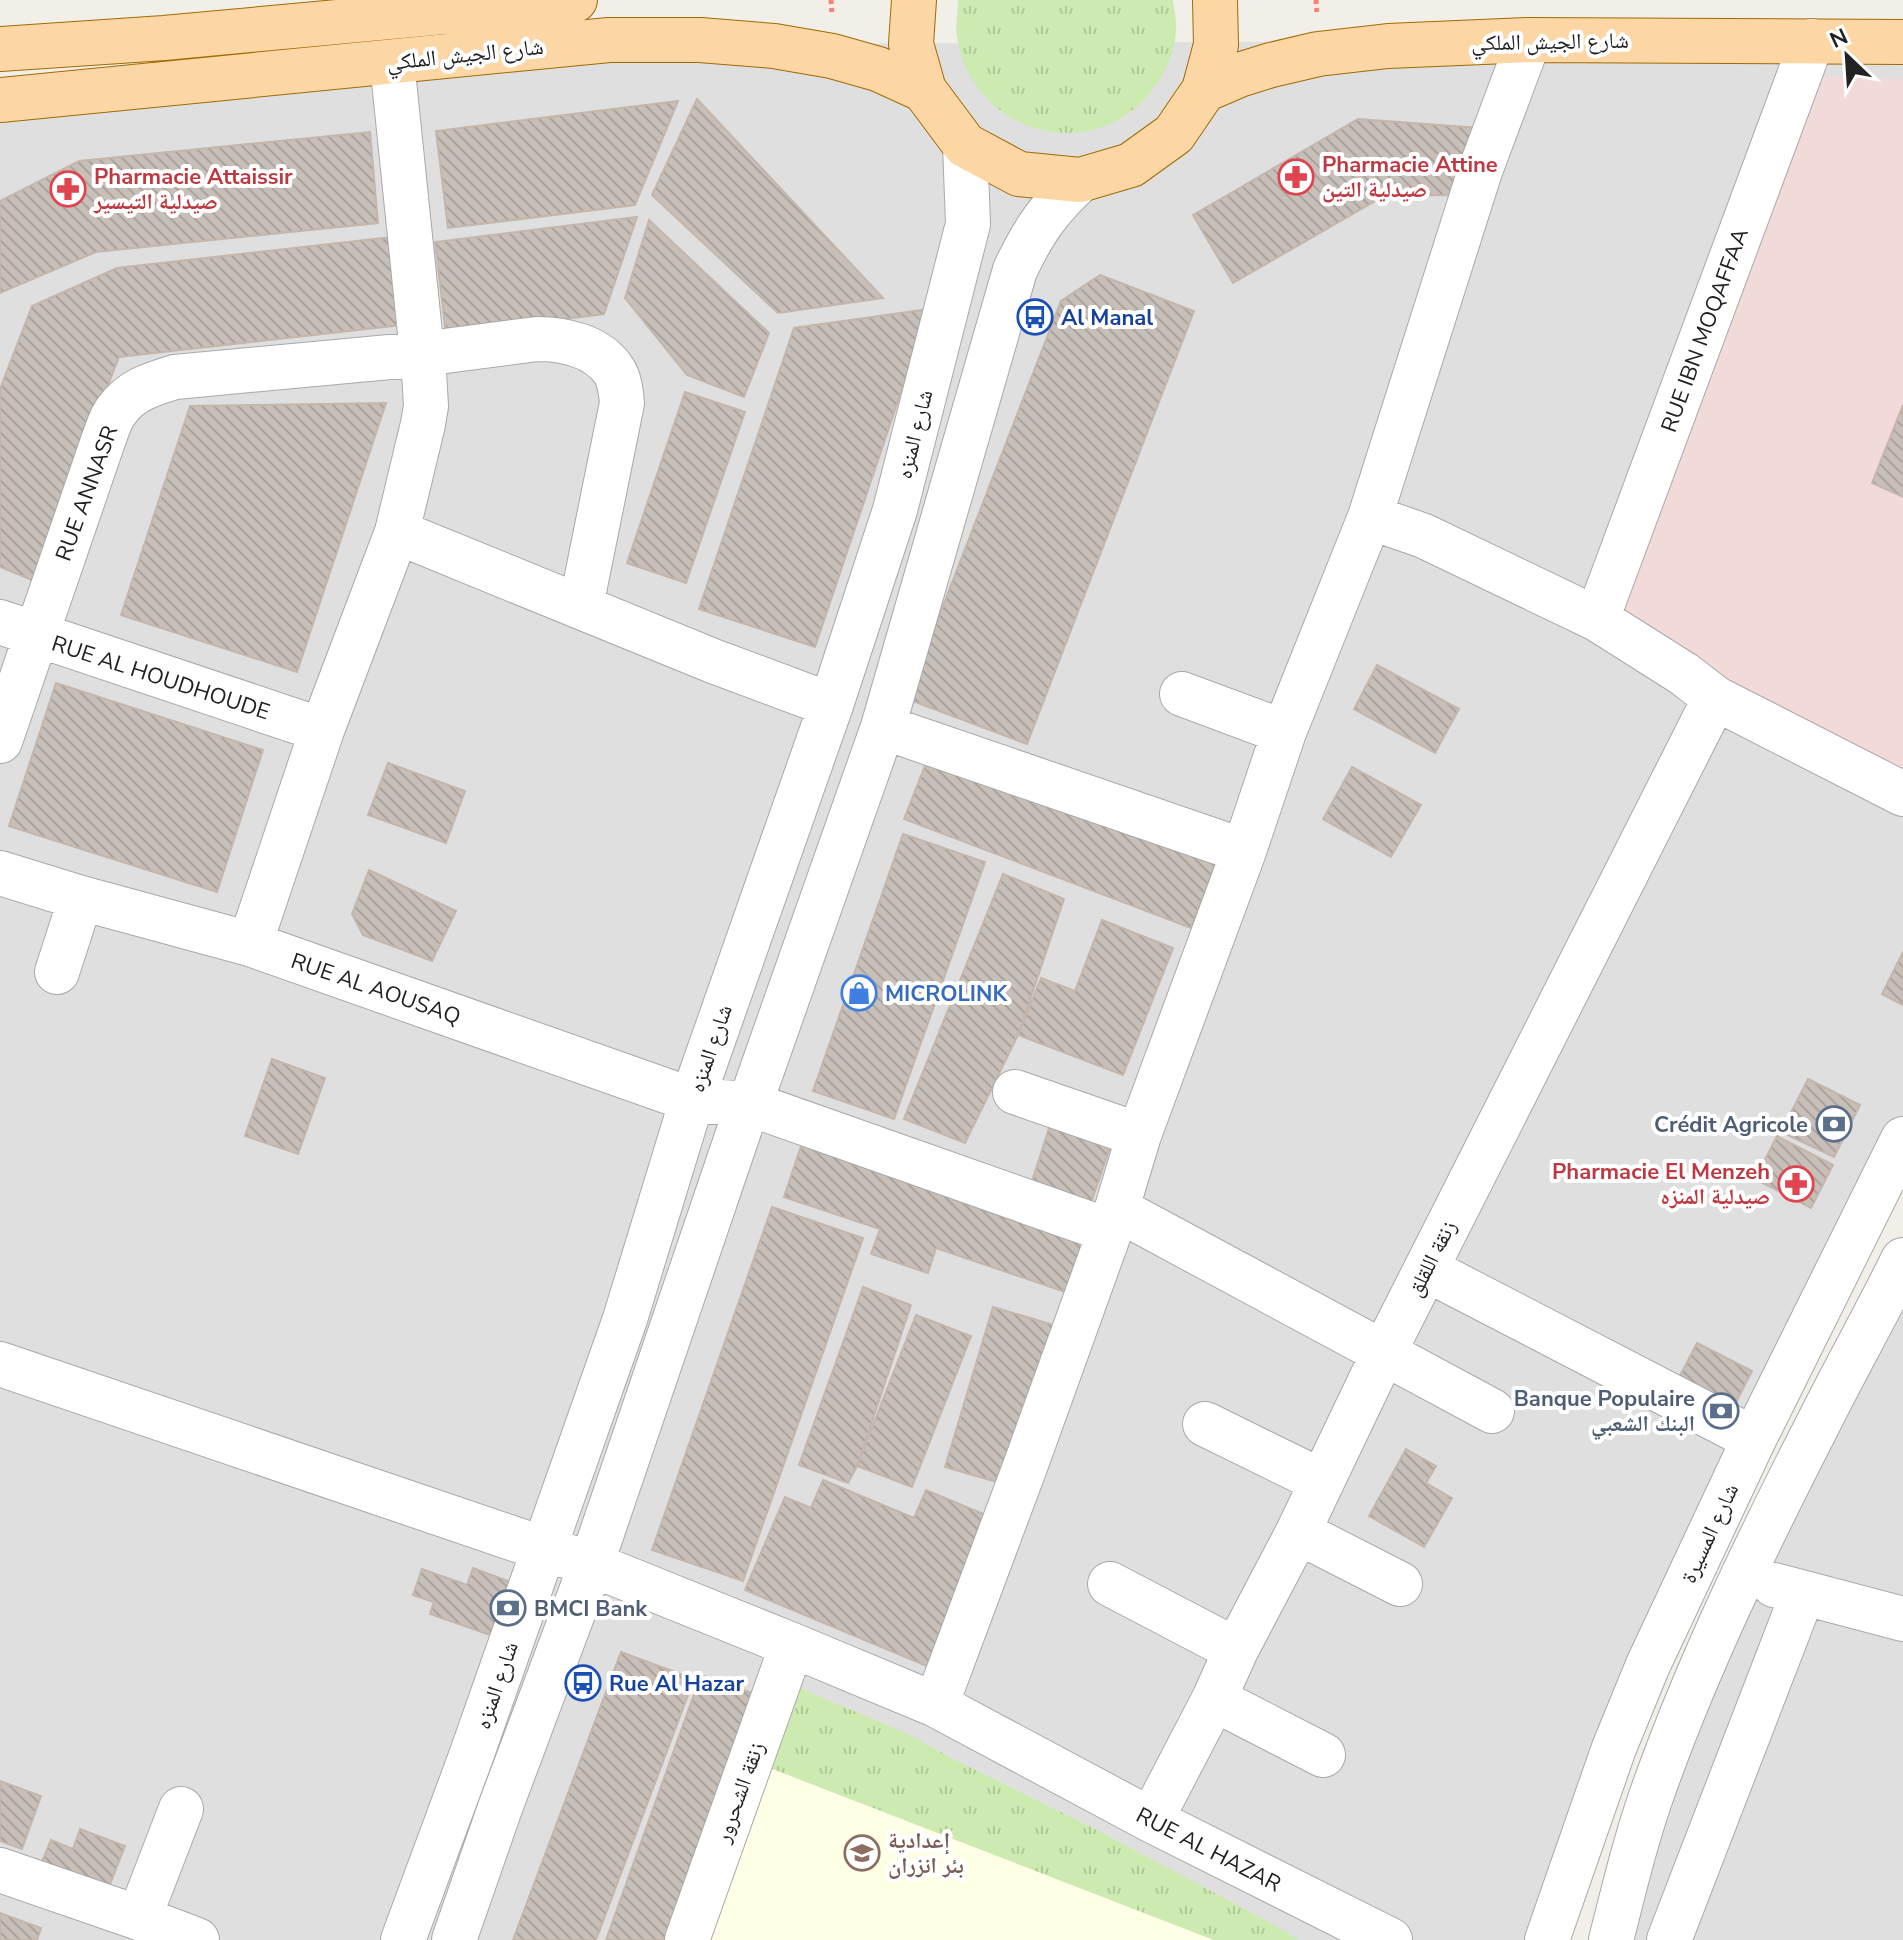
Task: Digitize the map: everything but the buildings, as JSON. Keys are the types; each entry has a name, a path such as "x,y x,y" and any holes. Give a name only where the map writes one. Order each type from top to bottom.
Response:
{"main road":[{"name":"شارع الجيش الملكي","path":"0,49 164,38 575,0"},
{"path":"914,0 911,44 924,90 965,145 1019,174 1080,180 1131,165 1174,134 1204,90 1216,45 1215,0"},
{"name":"شارع الجيش الملكي","path":"0,100 609,40 700,40 774,46 832,56 878,69 924,90"},
{"name":"شارع الجيش الملكي","path":"1204,90 1260,68 1318,54 1388,46 1529,40 1903,42"}],"street":[{"path":"936,1705 1114,1220 1139,1135 1244,851 1284,732 1370,517 1480,171 1529,40"},
{"name":"RUE IBN MOQAFFAA","path":"1597,619 1812,41"},
{"path":"250,944 322,730 397,532 426,406 392,62"},
{"name":"شارع المنزه","path":"403,1940 625,1319 692,1100 831,705 895,510 968,224 965,145"},
{"name":"شارع المنزه","path":"454,1940 591,1565 743,1119 883,727 1015,270 1042,221 1080,180"},
{"name":"RUE ANNASR","path":"0,741 18,628 116,411 133,394 175,377 422,354 537,339 572,342 589,350 615,372 622,403 581,606"},
{"path":"1370,517 1424,536 1597,619 1684,674 1715,698 1903,794"},
{"path":"397,532 713,661 831,705"},
{"name":"RUE AL HOUDHOUDE","path":"18,628 322,730"},
{"path":"1182,694 1284,732"},
{"name":"زنقة اللقلق","path":"1151,1820 1715,698"},
{"path":"883,727 1244,851"},
{"name":"RUE AL AOUSAQ","path":"0,873 250,944 692,1100 750,1104 1114,1220 1384,1352 1492,1411"},
{"path":"57,972 81,898"},
{"path":"1015,1092 1139,1135"},
{"name":"شارع المسيرة","path":"1553,1938 1614,1748 1648,1665 1754,1439 1903,1139"},
{"path":"1611,1940 1637,1840 1679,1722 1743,1576 1825,1410 1890,1316 1903,1260"},
{"path":"1426,1269 1754,1439"},
{"path":"1827,1293 1890,1316"},
{"name":"RUE AL HAZAR","path":"0,1364 591,1565 792,1645 936,1705 1151,1820 1390,1940"},
{"path":"1205,1424 1321,1481"},
{"path":"1298,1532 1400,1584"},
{"path":"1743,1576 1903,1619"},
{"path":"1110,1584 1236,1650"},
{"path":"1669,1940 1803,1593"},
{"name":"زنقة الشحرور","path":"687,1940 792,1645"},
{"path":"1214,1699 1323,1755"},
{"path":"139,1918 181,1809"},
{"path":"0,1870 197,1940"}],"shaded area":[{"path":"1657,40 1903,47 1903,1141 1551,1940 0,1940 0,100 555,45"},
{"path":"1808,76 1903,79 1903,785 1607,634"},
{"path":"1903,1264 1903,1940 1611,1940 1637,1840"},
{"name":"إعدادية بئر انزران","path":"765,1766 1214,1940 703,1940"}],"green space":[{"path":"958,0 1173,0 1174,44 1162,76 1134,109 1105,126 1074,133 1042,130 1013,119 987,99 968,72 957,37"},
{"path":"795,1686 908,1734 1091,1827 1299,1940 1214,1940 765,1766"}],"place":[{"name":"Pharmacie Attine صيدلية التين","path":"1296,177"},
{"name":"Pharmacie Attaissir صيدلية التيسير","path":"68,189"},
{"name":"Al Manal","path":"1035,317"},
{"name":"MICROLINK","path":"859,993"},
{"name":"Crédit Agricole","path":"1834,1124"},
{"name":"Pharmacie El Menzeh صيدلية المنزه","path":"1796,1184"},
{"name":"Banque Populaire البنك الشعبي","path":"1721,1411"},
{"name":"BMCI Bank","path":"508,1608"},
{"name":"Rue Al Hazar","path":"583,1683"},
{"name":"إعدادية بئر انزران","path":"862,1853"}]}
